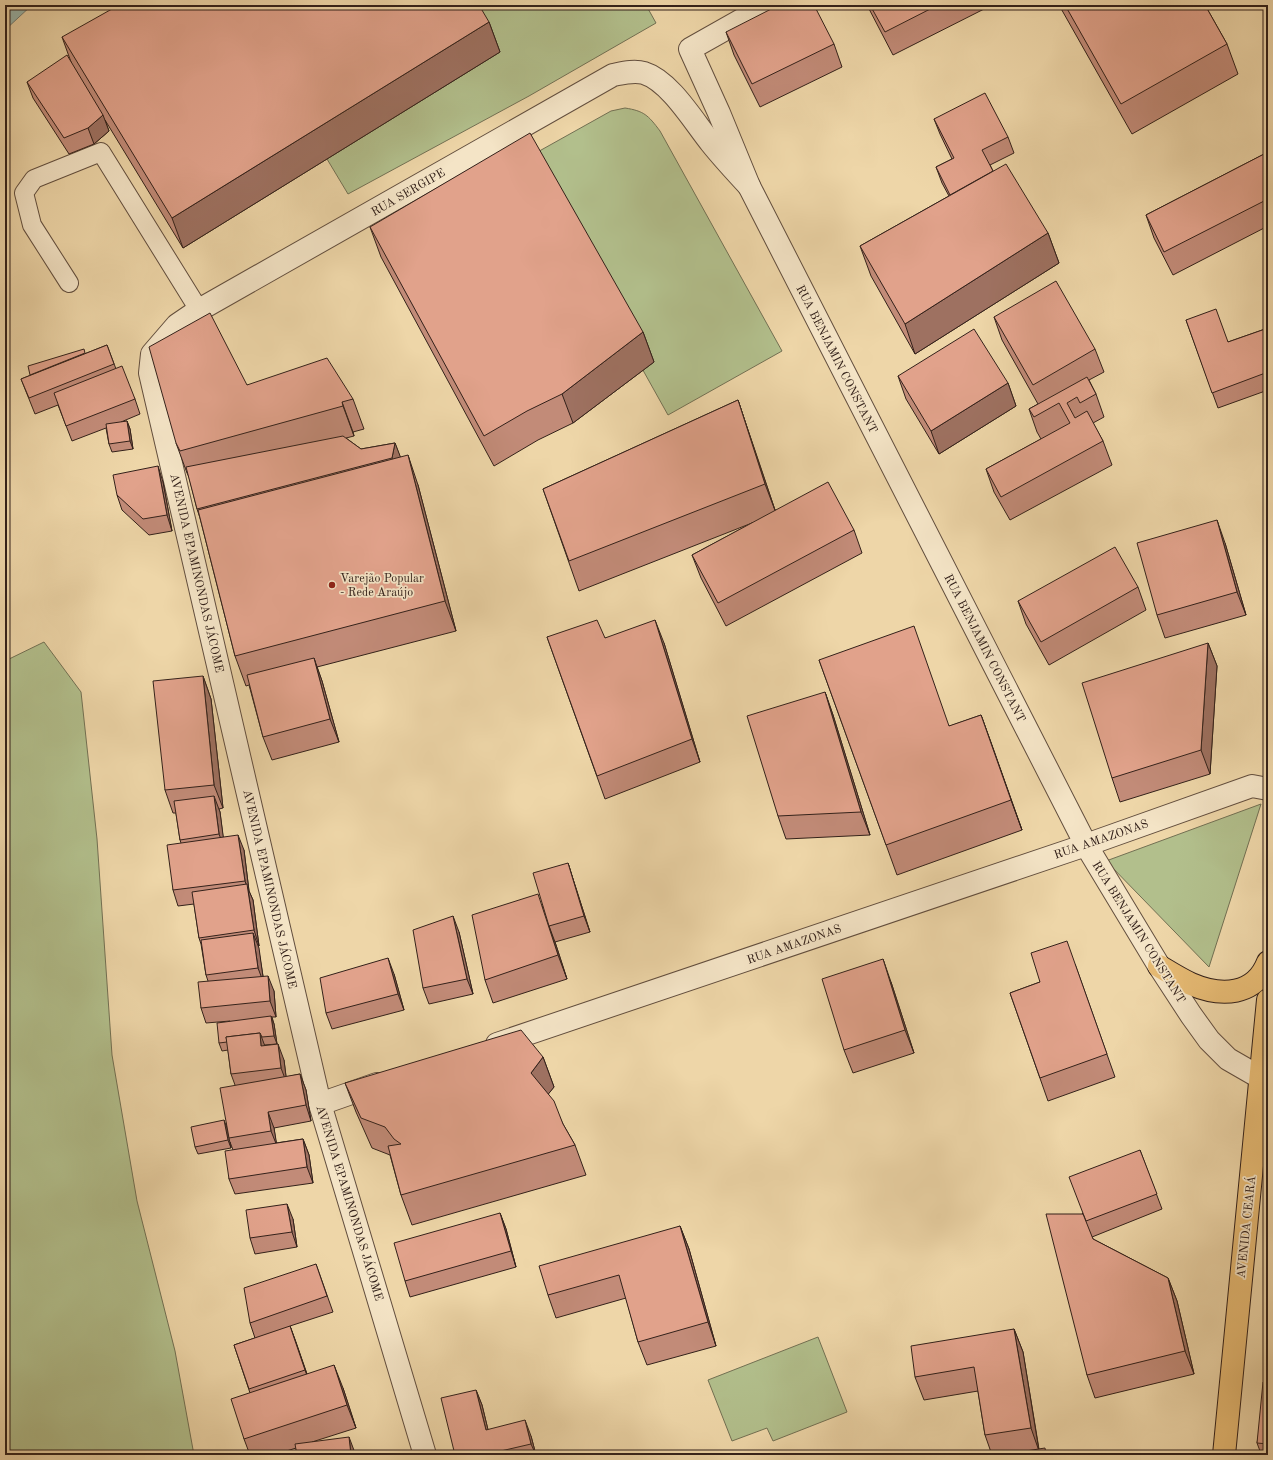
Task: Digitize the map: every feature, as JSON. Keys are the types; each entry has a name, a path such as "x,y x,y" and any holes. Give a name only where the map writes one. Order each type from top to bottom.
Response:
{"main road":[{"path":"1159,966 1191,984 1216,992 1234,992 1253,984 1264,972 1268,962"},
{"name":"AVENIDA CEARÁ","path":"1224,1455 1268,1000"}],"street":[{"name":"RUA BENJAMIN CONSTANT","path":"768,5 690,49 719,113 749,186 1086,845 1159,966 1191,1015 1210,1040 1228,1059 1261,1078"},
{"name":"RUA SERGIPE","path":"177,325 199,310 613,75 630,72 644,73"},
{"name":"RUA BENJAMIN CONSTANT","path":"644,73 657,80 672,93 711,144 749,186"},
{"name":"AVENIDA EPAMINONDAS JÁCOME","path":"177,325 152,354 150,373 320,1104 425,1455"},
{"name":"RUA AMAZONAS","path":"477,1050 1086,845 1252,786 1268,789"},
{"path":"320,1104 395,1078"}],"lane":[{"path":"69,283 32,225 24,193 34,179 100,152 199,310"}],"green space":[{"path":"471,5 646,5 656,23 529,96 348,194 327,159"},
{"path":"625,108 641,112 652,121 660,131 782,351 668,415 525,159 611,111"},
{"path":"44,642 81,692 97,839 112,1055 137,1201 175,1351 194,1455 5,1455 5,661"},
{"path":"1261,804 1209,967 1106,861"},
{"path":"818,1337 847,1412 773,1441 767,1428 732,1441 708,1380"}],"water":[{"path":"5,5 32,5 5,30"}],"building":[{"path":"119,5 479,5 489,22 172,218 62,37"},
{"path":"779,5 814,5 834,44 752,84 726,32"},
{"path":"870,5 938,5 885,32"},
{"path":"1065,5 1205,5 1227,44 1121,104"},
{"path":"67,55 103,115 88,128 64,138 27,82"},
{"path":"985,93 1008,137 982,150 993,171 950,195 936,167 954,158 934,119"},
{"path":"530,133 643,332 562,394 527,411 484,436 370,227"},
{"path":"1268,152 1268,199 1164,252 1146,215"},
{"path":"1006,164 1048,233 905,324 860,246"},
{"path":"1056,281 1095,349 1033,385 994,317"},
{"path":"1216,309 1228,342 1268,328 1268,372 1212,393 1186,320"},
{"path":"210,313 247,385 327,358 353,399 342,402 343,406 180,451 176,443 149,347"},
{"path":"974,329 1008,383 931,431 898,376"},
{"path":"107,345 114,364 29,398 21,379"},
{"path":"84,349 85,353 30,375 28,366"},
{"path":"122,366 135,399 66,426 54,393"},
{"path":"1087,377 1096,394 1080,403 1077,397 1067,403 1075,418 1087,411 1103,441 1001,497 986,469 1070,423 1059,403 1034,417 1029,409"},
{"path":"738,400 765,484 569,561 543,489"},
{"path":"127,421 130,441 109,444 106,424"},
{"path":"343,436 361,449 395,443 392,458 197,509 186,467"},
{"name":"Varejão Popular - Rede Araújo","path":"408,455 445,601 235,656 198,510"},
{"path":"158,466 167,515 143,519 117,495 113,475"},
{"path":"828,482 854,530 718,603 692,555"},
{"path":"1217,520 1237,592 1157,615 1137,543"},
{"path":"1115,547 1138,587 1041,642 1018,601"},
{"path":"597,620 605,638 655,620 692,739 597,776 547,637"},
{"path":"914,626 949,726 981,715 1011,800 886,845 819,660"},
{"path":"1208,643 1201,750 1112,778 1082,683"},
{"path":"314,658 330,719 263,737 247,675"},
{"path":"203,676 214,785 165,790 153,681"},
{"path":"825,692 861,812 778,816 747,716"},
{"path":"214,796 219,834 180,840 174,801"},
{"path":"238,835 245,881 173,890 167,845"},
{"path":"568,863 584,916 549,926 533,873"},
{"path":"247,884 254,930 199,938 192,892"},
{"path":"538,894 558,955 485,980 472,915"},
{"path":"453,916 467,979 423,988 413,930"},
{"path":"253,933 258,968 206,975 201,940"},
{"path":"1067,941 1107,1054 1040,1078 1010,993 1040,982 1031,953"},
{"path":"388,958 398,994 326,1013 320,978"},
{"path":"883,959 905,1030 844,1050 822,979"},
{"path":"268,976 270,1001 201,1008 198,982"},
{"path":"271,1016 274,1036 262,1037 260,1033 226,1037 227,1042 219,1043 217,1023"},
{"path":"521,1030 543,1057 531,1073 554,1101 563,1124 575,1145 401,1195 388,1146 401,1144 394,1139 385,1127 361,1118 345,1083"},
{"path":"260,1033 261,1046 278,1044 281,1068 231,1074 226,1037"},
{"path":"300,1074 306,1105 268,1112 271,1131 229,1138 220,1088"},
{"path":"224,1120 228,1140 195,1147 191,1127"},
{"path":"303,1139 307,1167 229,1179 225,1151"},
{"path":"1140,1150 1157,1194 1086,1221 1069,1177"},
{"path":"287,1204 292,1232 250,1238 246,1210"},
{"path":"500,1213 511,1251 405,1281 394,1243"},
{"path":"1046,1214 1083,1214 1093,1239 1168,1278 1185,1351 1087,1375"},
{"path":"680,1226 708,1322 638,1342 619,1275 548,1295 539,1266"},
{"path":"316,1264 327,1296 250,1323 244,1288"},
{"path":"290,1326 305,1370 249,1389 234,1345"},
{"path":"1014,1329 1031,1428 985,1435 974,1367 915,1377 911,1346"},
{"path":"334,1365 347,1405 244,1439 231,1399"},
{"path":"1263,1382 1268,1382 1268,1444 1257,1443"},
{"path":"476,1390 486,1430 525,1420 531,1444 488,1455 455,1455 441,1398"},
{"path":"349,1437 351,1455 297,1455 295,1444"},
{"path":"1045,1448 1046,1455 1007,1455 1007,1454"},
{"path":"1259,1451 1268,1452 1268,1455 1259,1455"}],"place":[{"name":"Varejão Popular - Rede Araújo","path":"332,585"}]}
